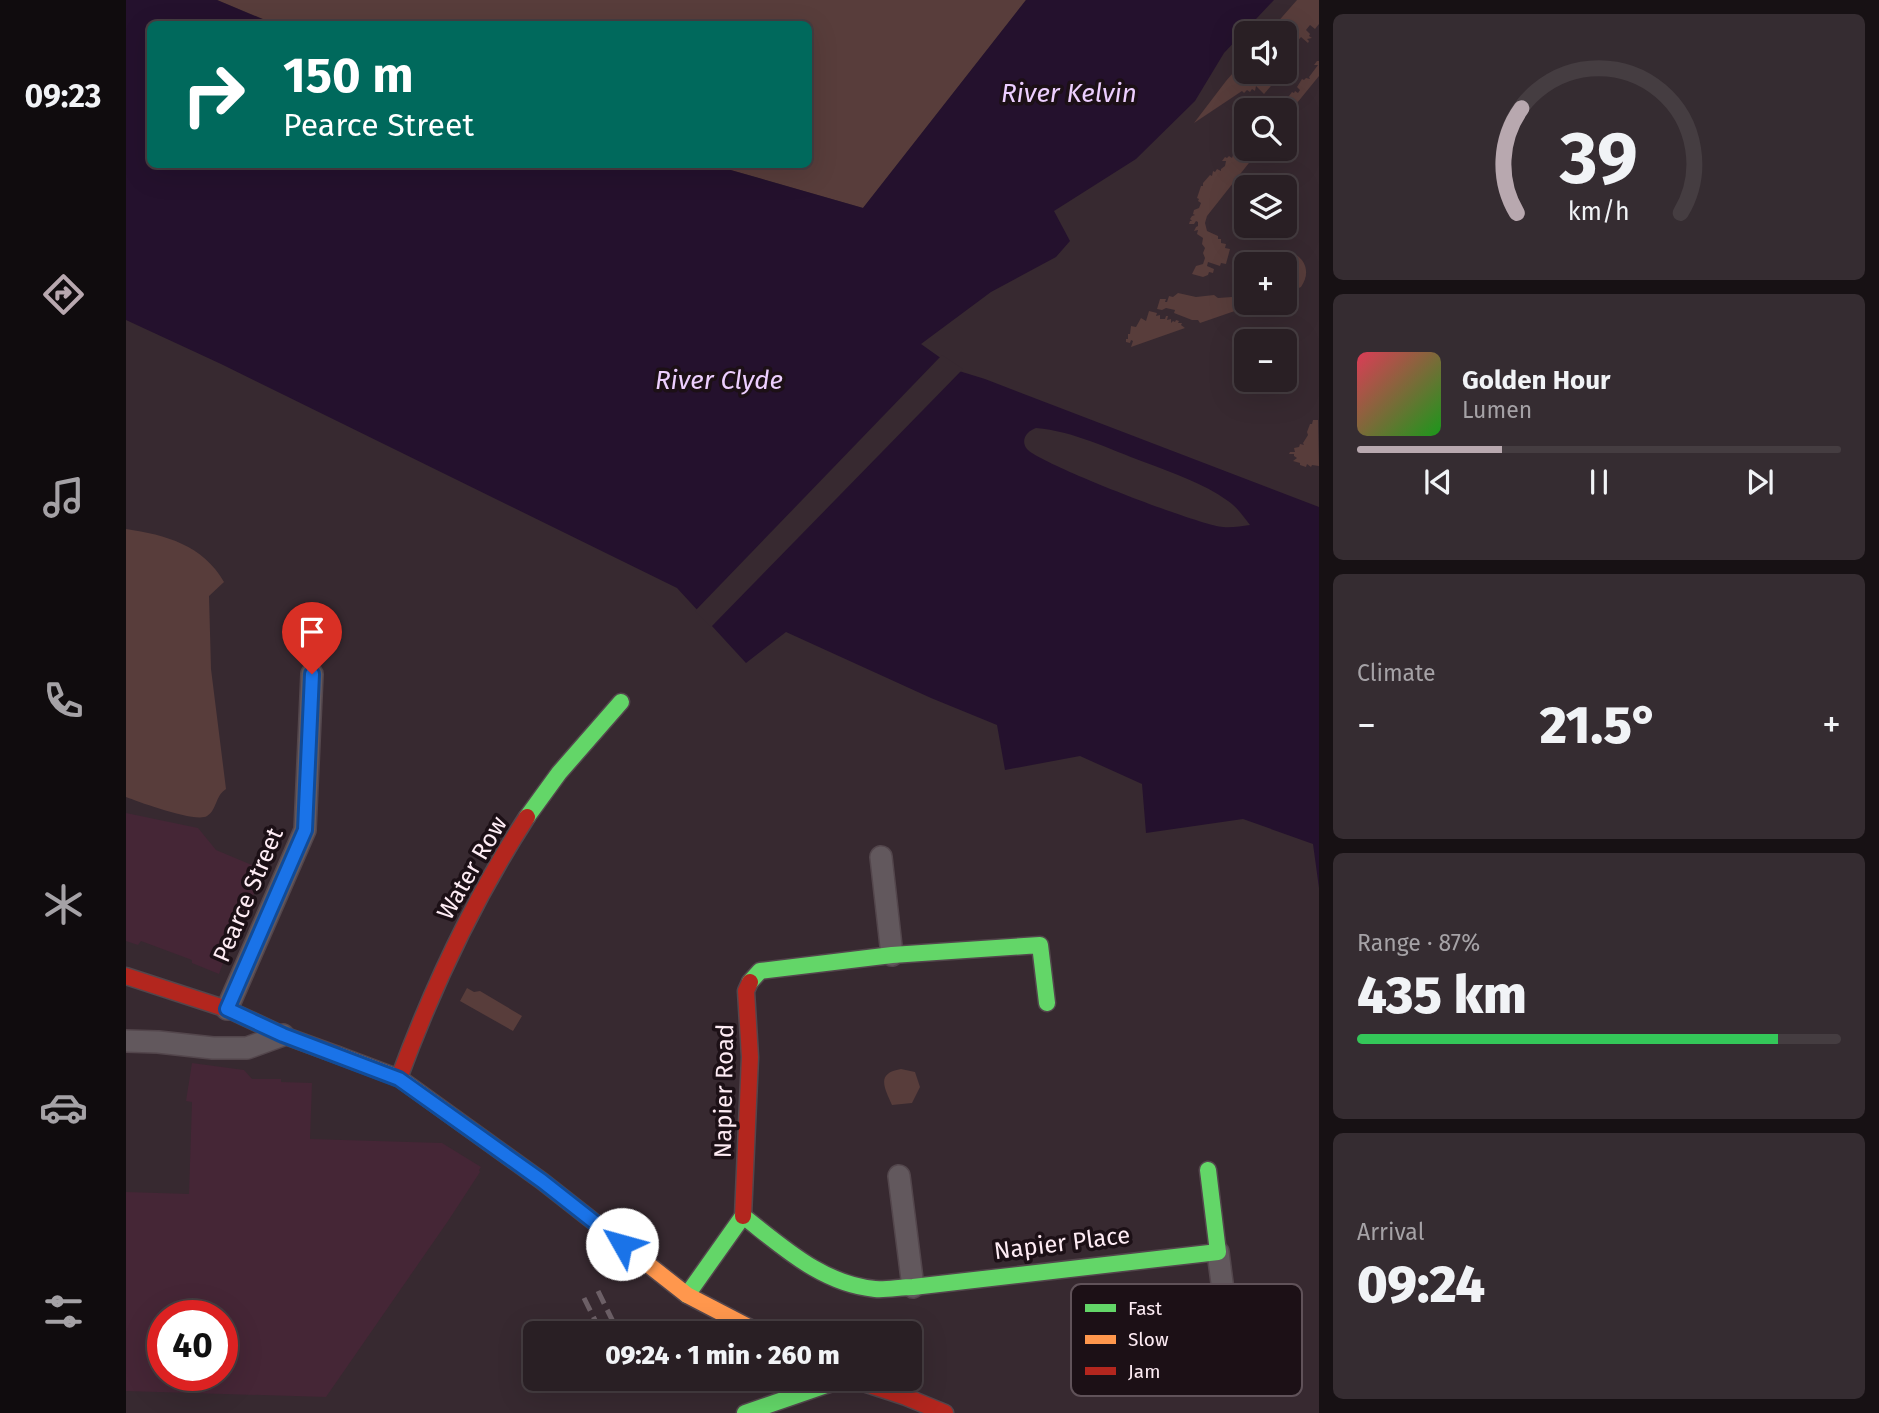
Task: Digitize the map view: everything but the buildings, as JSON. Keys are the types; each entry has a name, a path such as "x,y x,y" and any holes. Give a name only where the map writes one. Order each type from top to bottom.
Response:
{"street":[{"name":"Pearce Street","path":"227,1009 305,830 312,674"},
{"name":"Water Row","path":"399,1079 455,944 500,857 552,782 621,702"},
{"path":"881,857 892,956 1040,945 1047,1003"},
{"name":"Napier Road","path":"743,1216 750,1057 746,990 751,980 760,971 892,956"},
{"path":"126,976 227,1009 283,1035 399,1079 542,1181 687,1295 737,1321"},
{"path":"126,1041 247,1048 283,1035"},
{"path":"1208,1170 1222,1284"},
{"path":"899,1176 913,1287"},
{"path":"687,1295 743,1216"},
{"name":"Napier Place","path":"743,1216 815,1270 839,1282 873,1289 913,1287 1218,1252"},
{"path":"745,1413 809,1391"},
{"path":"888,1391 945,1413"}],"shaded area":[{"path":"217,0 1026,0 863,208 723,168 812,168 812,21 268,21"},
{"path":"1297,0 1319,0 1319,24 1315,29 1310,25 1306,30 1312,38 1307,39 1308,43 1301,37 1297,42 1297,21 1279,21"},
{"path":"1319,61 1319,76 1297,103 1297,98 1288,98 1292,92 1298,93 1300,90 1297,87 1302,79 1310,79 1318,65 1314,65"},
{"path":"1234,72 1234,84 1273,84 1264,94 1256,86 1255,91 1242,91 1194,123"},
{"path":"1234,152 1234,161 1251,161 1239,175 1234,175 1234,182 1207,216 1205,223 1207,231 1218,236 1221,243 1226,244 1225,248 1230,249 1226,264 1221,263 1220,266 1208,262 1207,266 1214,269 1213,273 1209,272 1203,277 1192,274 1196,266 1203,264 1205,258 1203,238 1197,234 1198,230 1194,231 1198,222 1189,224 1195,215 1194,210 1199,208 1201,203 1197,198 1201,186 1212,176 1213,171 1221,171 1225,166 1226,161 1222,161 1225,157 1232,158"},
{"path":"1297,255 1306,268 1306,277 1301,287 1297,289"},
{"path":"1178,293 1196,297 1234,297 1234,311 1200,323 1174,313 1175,310 1157,309 1160,299 1166,299 1167,302 1169,296 1173,297"},
{"path":"1149,311 1157,313 1156,316 1160,315 1160,319 1168,316 1167,320 1171,319 1171,323 1179,321 1185,328 1131,347 1133,341 1126,342 1126,339 1131,326 1136,327 1141,318 1146,321"},
{"path":"1318,418 1319,466 1311,467 1307,464 1306,467 1293,461 1297,458 1294,454 1289,454 1295,452 1294,448 1300,444 1304,445 1310,424"},
{"path":"126,529 182,544 205,559 224,582 209,596 211,669 226,789 207,816 192,817 126,797"},
{"path":"126,813 198,828 216,850 264,870 241,924 238,923 219,974 192,963 192,960 141,941 138,945 126,941"},
{"path":"467,988 474,992 480,991 522,1016 513,1031 460,1001"},
{"path":"192,1063 244,1070 252,1079 312,1083 310,1139 442,1143 481,1167 448,1221 326,1397 126,1391 126,1192 189,1194 192,1102 186,1101"},
{"path":"901,1069 915,1072 920,1087 912,1103 892,1105 885,1087 885,1077"}],"water":[{"name":"River Clyde","path":"126,0 217,0 267,21 147,21 147,168 723,168 863,208 1026,0 1274,0 1254,21 1234,21 1234,42 1224,53 1195,101 1136,159 1054,211 1070,241 1056,257 991,292 921,344 959,371 1319,507 1319,888 1313,844 1243,819 1146,833 1142,784 1080,756 1005,770 997,725 786,632 746,663 677,588 126,320","holes":["1036,428 1091,441 1198,484 1231,503 1250,525 1223,527 1208,524 1121,493 1038,457 1027,449 1024,439"]}],"pier":[{"path":"942,355 963,369 711,627 695,611"}],"railway":[{"path":"598,1291 613,1321"},
{"path":"584,1298 596,1321"}],"traffic: fast":[{"path":"527,817 559,773 621,702"},
{"path":"750,982 760,971 892,955 1040,945 1047,1003"},
{"path":"687,1295 743,1216 820,1272 856,1286 875,1289 1218,1252 1208,1170"},
{"path":"745,1413 809,1391"}],"traffic: slow":[{"path":"338,1055 399,1078 542,1181 687,1295 737,1321"}],"traffic: jam":[{"path":"399,1078 426,1010 472,911 527,817"},
{"path":"126,976 227,1009 283,1035 338,1055"},
{"path":"743,1216 750,1057 746,991 750,982"},
{"path":"888,1391 945,1413"}],"route":[{"path":"312,674 305,830 227,1009 283,1035 399,1079 542,1181 622,1244"}],"water label":[{"name":"River Kelvin","path":"1069,93"}]}
